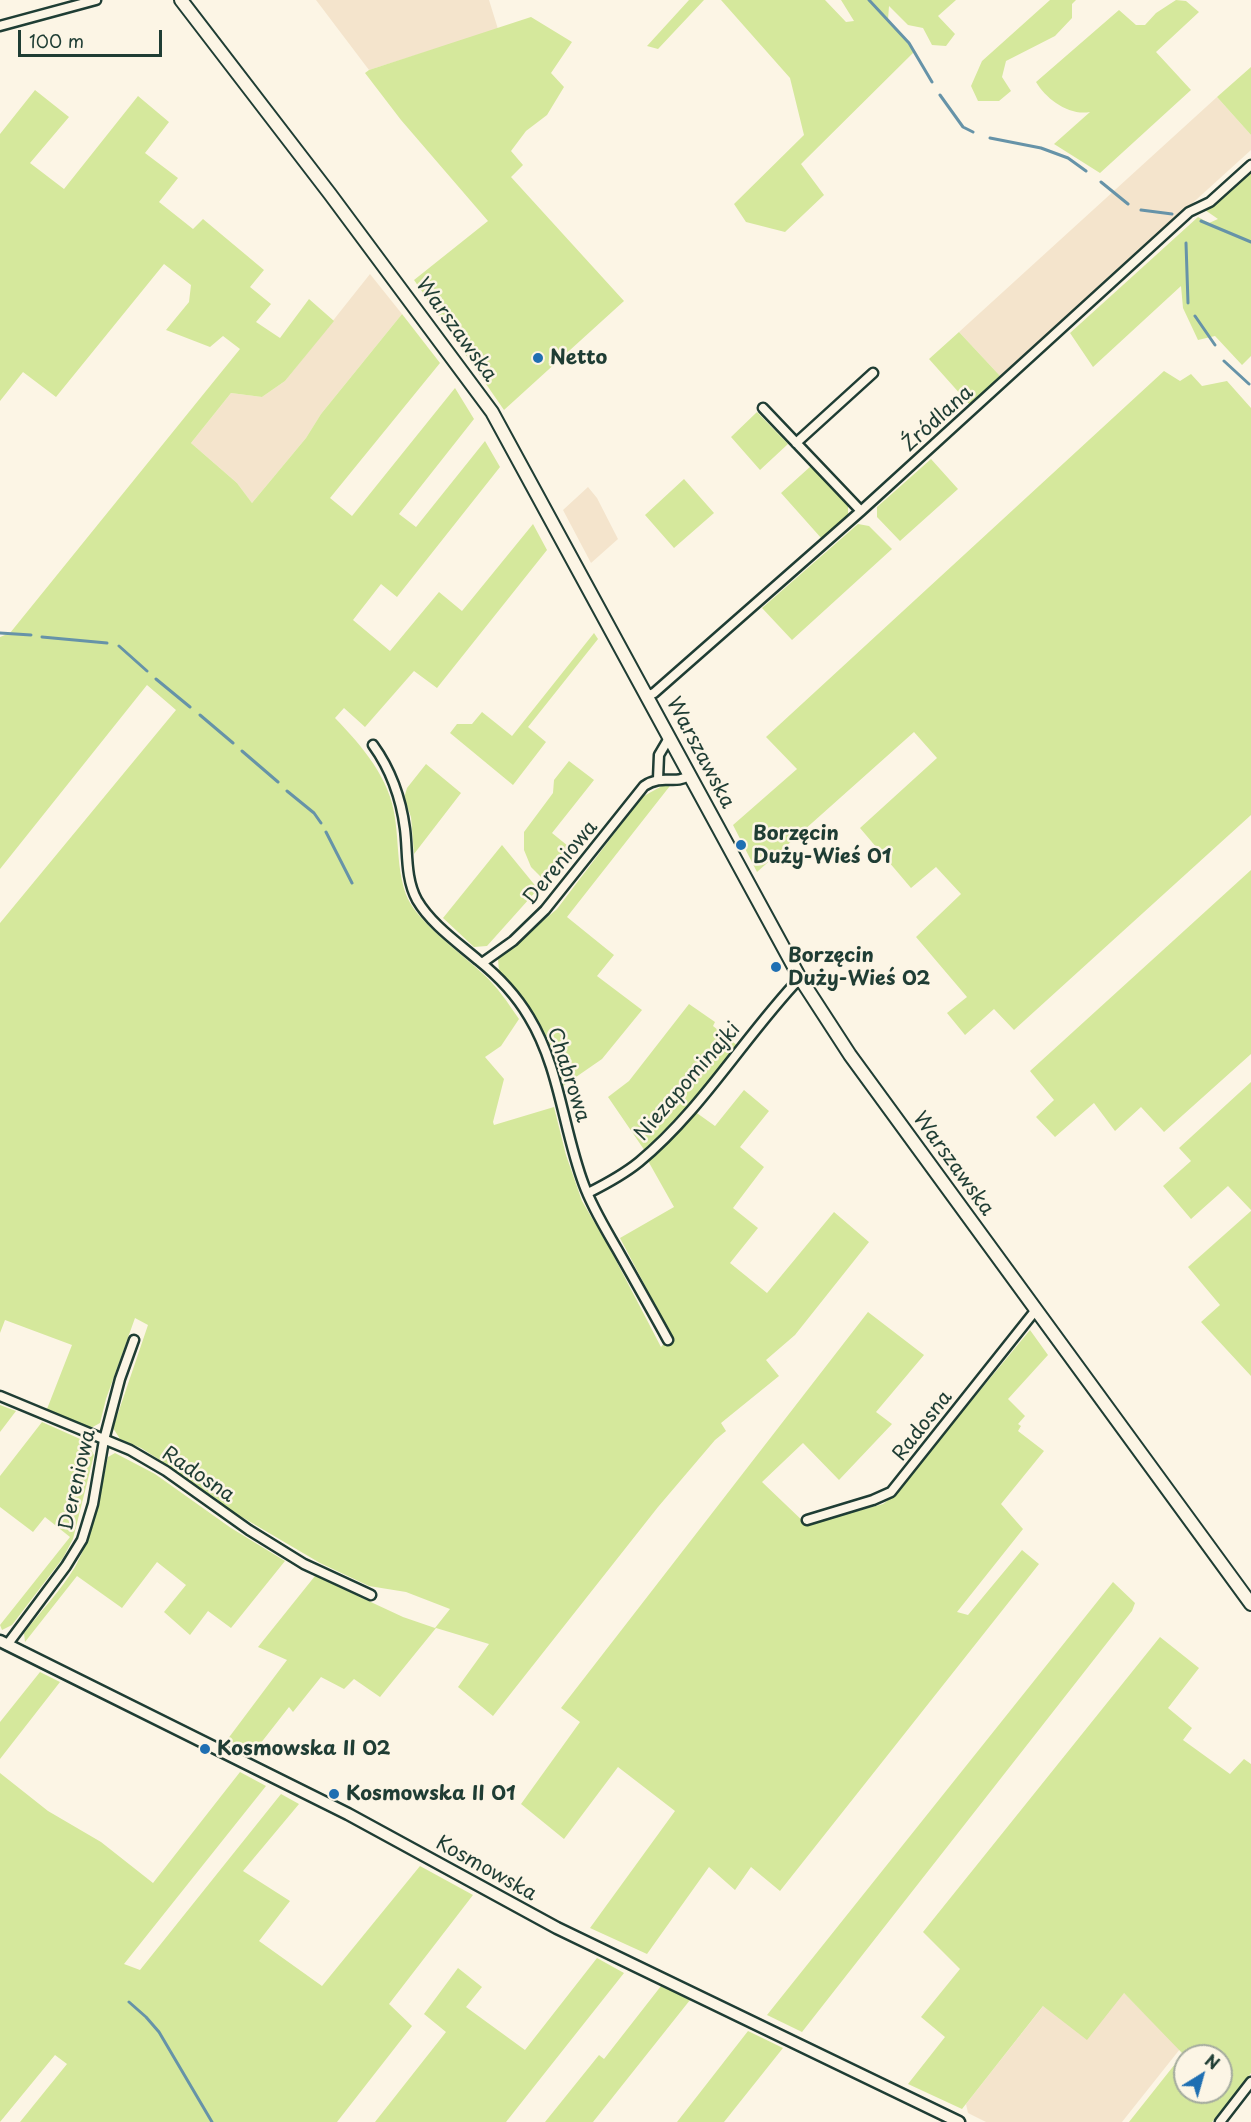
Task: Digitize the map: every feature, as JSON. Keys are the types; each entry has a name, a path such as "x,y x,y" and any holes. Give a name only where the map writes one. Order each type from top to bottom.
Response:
{"main road":[{"name":"Warszawska","path":"182,2 330,194 492,412 800,978 850,1055 1251,1604"}],"street":[{"path":"0,26 96,0"},
{"name":"Źródlana","path":"647,696 654,693 861,511 1189,212 1210,202 1251,165"},
{"path":"796,443 873,373"},
{"path":"763,408 861,511"},
{"path":"669,738 659,754 658,779 679,781 690,775"},
{"name":"Chabrowa","path":"373,745 394,781 405,829 410,875 417,899 426,913 446,933 509,988 529,1016 550,1061 584,1184 594,1210 668,1340"},
{"name":"Dereniowa","path":"482,963 513,941 545,910 645,786 658,779"},
{"name":"Niezapominajki","path":"588,1193 618,1177 639,1162 667,1135 800,978"},
{"name":"Radosna","path":"807,1520 873,1500 891,1492 1035,1311"},
{"name":"Dereniowa","path":"4,1643 66,1566 82,1540 93,1504 104,1440 120,1379 134,1340"},
{"name":"Radosna","path":"0,1396 130,1450 166,1471 249,1530 304,1564 370,1595"},
{"name":"Kosmowska","path":"4,1643 348,1814 557,1928 959,2122"},
{"path":"1220,2122 1251,2082"}],"shaded area":[{"path":"316,0 489,0 498,29 369,70"},
{"path":"1217,97 1251,135 1251,150 1001,377 959,332"},
{"path":"370,274 402,314 321,414 306,438 252,503 237,483 191,443 231,393 262,397 285,381"},
{"path":"588,487 597,498 618,539 591,563 563,510"},
{"path":"1124,1993 1175,2044 1173,2044 1173,2058 1122,2122 986,2122 968,2113 966,2104 1044,2005"}],"green space":[{"path":"689,0 704,0 658,49 647,46"},
{"path":"721,0 825,0 846,22 854,21 841,0 956,0 938,16 955,34 946,46 932,45 923,28 908,25 889,6 888,20 915,51 801,164 824,195 785,232 746,222 734,204 804,135 790,78"},
{"path":"1050,0 1076,0 1072,4 1072,18 1055,36 1006,61 1002,77 1011,91 999,101 978,101 971,86 982,61"},
{"path":"1176,0 1186,1 1199,12 1156,52 1191,90 1100,173 1054,144 1090,112 1082,113 1066,109 1052,100 1036,82 1119,10 1136,25 1145,25 1156,13"},
{"path":"531,17 572,42 551,73 564,87 547,115 526,131 511,151 523,165 511,177 624,301 504,410 414,280 488,221 401,120 365,73"},
{"path":"1251,67 1251,135 1217,97"},
{"path":"35,90 69,117 30,163 64,189 138,96 169,122 145,153 178,178 159,202 193,229 203,219 264,270 250,287 271,304 256,322 280,338 309,299 334,321 285,381 262,397 231,393 191,443 237,483 252,503 306,438 321,414 402,314 440,363 330,498 352,516 455,388 474,419 399,514 416,527 485,441 500,467 397,597 381,584 353,620 390,651 439,592 462,611 533,524 547,550 437,688 414,671 365,727 344,708 335,718 365,751 387,789 395,818 402,880 408,899 431,928 493,983 519,1019 501,1046 485,1057 504,1079 494,1125 554,1107 566,1155 582,1201 661,1347 671,1335 620,1238 674,1207 647,1159 694,1111 715,1126 744,1090 769,1111 740,1147 764,1167 733,1208 758,1228 730,1263 767,1293 834,1212 869,1242 795,1335 766,1360 779,1376 721,1423 726,1431 715,1440 658,1507 493,1716 458,1687 489,1644 436,1628 380,1697 354,1679 344,1689 321,1677 293,1712 289,1707 253,1753 227,1740 287,1660 258,1647 315,1576 403,1617 435,1628 450,1609 406,1592 369,1586 320,1563 235,1513 141,1448 120,1439 113,1428 148,1325 135,1318 106,1399 100,1423 91,1428 47,1409 72,1345 5,1320 0,1333 0,923 176,710 147,685 0,869 0,637 10,633 240,349 223,336 210,347 166,330 189,302 191,285 164,264 56,397 23,372 0,401 0,134"},
{"path":"1251,169 1251,356 1242,365 1215,336 1198,340 1183,308 1181,286 1093,367 1070,333 1198,217 1209,223 1218,219 1205,210"},
{"path":"959,332 1001,377 970,405 929,359"},
{"path":"1164,371 1180,381 1191,374 1202,386 1227,381 1251,408 1251,815 1014,1030 994,1009 965,1035 947,1013 967,997 916,937 961,894 936,867 911,888 860,828 937,758 914,732 757,872 733,825 797,769 766,737"},
{"path":"757,412 788,444 760,470 731,437"},
{"path":"931,459 958,489 900,541 877,517 877,507"},
{"path":"811,466 848,505 848,517 822,539 781,493"},
{"path":"684,479 714,513 674,548 645,515"},
{"path":"858,524 869,526 892,549 792,640 762,608"},
{"path":"594,633 598,639 528,727 546,742 513,785 450,733 457,724 472,724 482,712 512,736"},
{"path":"569,761 594,780 552,833 568,846 555,870 542,878 531,867 524,850 524,832 553,793 554,780"},
{"path":"426,764 461,793 414,854 411,817 404,798 407,788"},
{"path":"673,782 567,917 614,955 597,976 642,1010 602,1059 563,1086 558,1062 545,1034 513,985 499,971 498,959 557,909 642,797"},
{"path":"502,845 538,889 487,946 474,947 443,918"},
{"path":"1251,870 1251,1054 1164,1132 1141,1107 1115,1131 1094,1103 1055,1137 1036,1117 1054,1100 1030,1071"},
{"path":"689,1004 715,1022 713,1026 738,1046 675,1121 645,1151 608,1097 629,1081"},
{"path":"1251,1082 1251,1210 1228,1186 1191,1219 1163,1186 1191,1161 1179,1148"},
{"path":"1251,1211 1251,1376 1201,1322 1220,1305 1188,1267"},
{"path":"868,1312 924,1355 876,1412 892,1424 839,1480 803,1443 762,1482 807,1525 883,1504 891,1498 1030,1330 1048,1355 1008,1399 1025,1416 1018,1424 1021,1426 1018,1431 1044,1451 1001,1504 1023,1529 957,1612 968,1615 1022,1550 1039,1564 780,1891 751,1867 735,1890 709,1867 647,1954 590,1928 675,1811 618,1767 564,1839 521,1804 580,1722 561,1708"},
{"path":"0,1405 16,1411 0,1432"},
{"path":"42,1422 87,1442 94,1455 73,1539 63,1558 12,1625 2,1630 0,1625 70,1537 45,1517 33,1532 0,1507 0,1476"},
{"path":"115,1453 155,1474 231,1528 285,1561 231,1628 208,1611 190,1635 164,1612 186,1585 157,1562 122,1608 77,1576 25,1642 24,1633 64,1584 82,1554 96,1514 108,1457"},
{"path":"1113,1582 1135,1603 1132,1611 802,2032 767,2015"},
{"path":"1160,1637 1199,1668 1168,1708 1192,1728 1183,1740 1230,1774 1244,1759 1251,1764 1251,2073 1233,2096 1233,2044 1173,2044 1124,1993 1087,2040 1043,2006 962,2109 908,2084 945,2037 921,2017 960,1969 923,1932"},
{"path":"40,1672 60,1682 0,1759 0,1722"},
{"path":"240,1772 266,1786 124,1964 140,1970 281,1794 299,1804 243,1871 290,1901 259,1941 322,1986 420,1866 473,1895 389,2004 412,2026 337,2122 20,2122 67,2064 55,2055 0,2122 0,1773 48,1811 101,1842 153,1883"},
{"path":"597,1958 624,1973 506,2122 375,2122 446,2032 424,2014 458,1968 482,1987 466,2007 525,2050"},
{"path":"661,1986 690,2000 593,2122 545,2122 599,2055 604,2059"},
{"path":"748,2031 783,2048 724,2122 677,2122"},
{"path":"1173,2067 1173,2104 1226,2104 1212,2122 1129,2122"}],"waterway":[{"path":"869,0 909,43 932,82"},
{"path":"940,95 963,127 973,132"},
{"path":"990,138 1041,148 1068,158 1086,171"},
{"path":"1101,182 1128,204"},
{"path":"1141,210 1172,214"},
{"path":"1201,221 1251,242"},
{"path":"1186,243 1188,303"},
{"path":"1195,316 1215,345"},
{"path":"1224,361 1249,384"},
{"path":"0,633 31,635"},
{"path":"42,637 107,643"},
{"path":"119,646 147,671"},
{"path":"156,679 190,707"},
{"path":"200,715 233,743"},
{"path":"242,751 278,782"},
{"path":"287,791 314,813 321,823"},
{"path":"326,832 352,883"},
{"path":"129,2002 159,2032 212,2122"}],"place":[{"name":"Netto","path":"538,358"},
{"name":"Borzęcin Duży-Wieś 01","path":"741,845"},
{"name":"Borzęcin Duży-Wieś 02","path":"776,967"},
{"name":"Kosmowska II 02","path":"205,1749"},
{"name":"Kosmowska II 01","path":"334,1794"}]}
